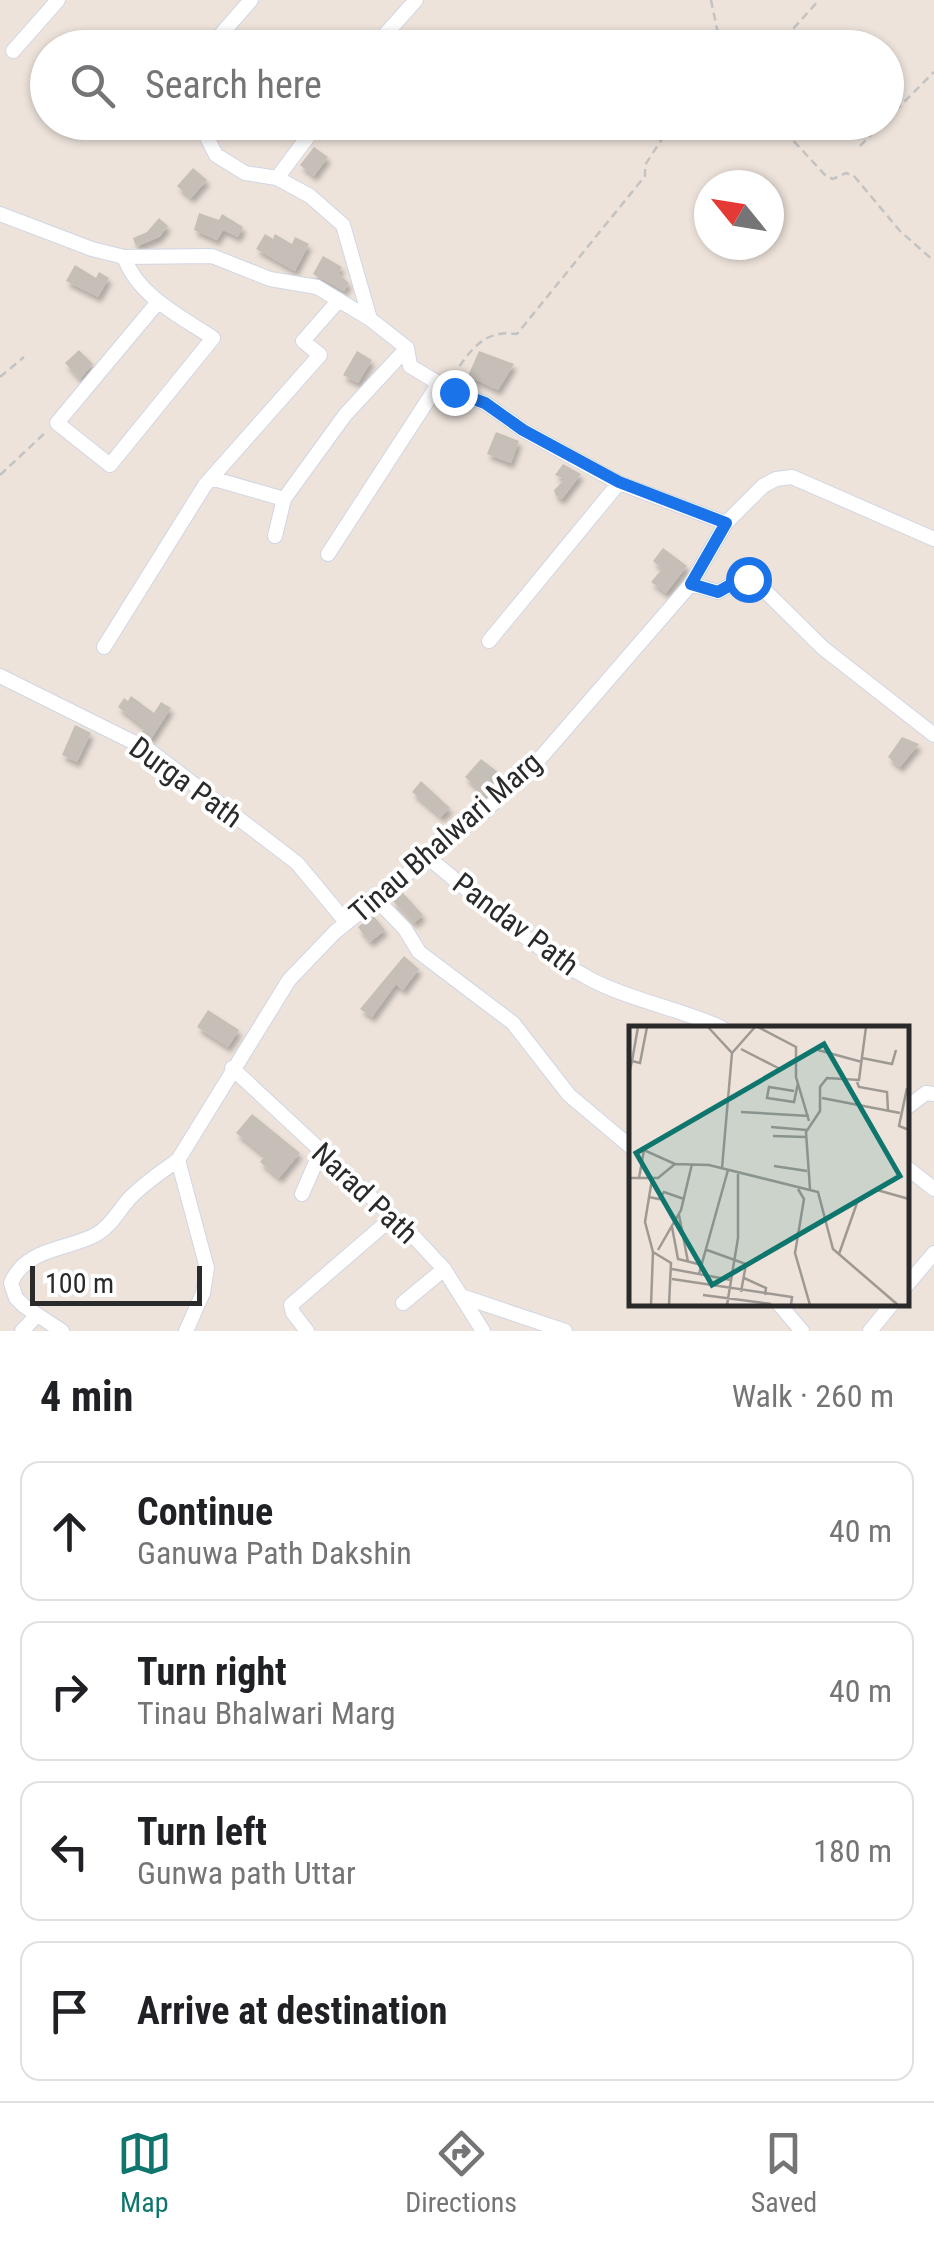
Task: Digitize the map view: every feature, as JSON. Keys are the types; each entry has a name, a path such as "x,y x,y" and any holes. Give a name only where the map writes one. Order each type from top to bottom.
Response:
{"street":[{"path":"30,30 58,0"},
{"path":"225,30 251,0"},
{"path":"390,30 416,0"},
{"path":"12,50 30,30"},
{"path":"208,140 216,155 245,173 277,178 310,196 343,226 370,319"},
{"path":"277,178 306,140"},
{"path":"0,214 124,257 212,256 270,278 317,286 407,348 410,366 442,385 485,403 523,430 619,482 726,523"},
{"path":"124,257 133,277 158,302 213,338 110,465 57,423 158,302"},
{"path":"104,647 211,478 320,355 303,341 338,300"},
{"path":"275,536 284,499 345,416 407,348"},
{"path":"328,554 442,385"},
{"name":"Tinau Bhalwari Marg","path":"178,1160 288,980 374,897 485,811 542,755 691,584 726,523 763,486 792,477 934,538"},
{"path":"211,478 284,499"},
{"path":"489,641 619,482"},
{"path":"691,584 718,592 741,579 757,583 822,648 934,735"},
{"name":"Durga Path","path":"0,676 149,750 296,863 346,922"},
{"name":"Pandav Path","path":"426,856 526,939 594,981 717,1026"},
{"path":"374,897 405,929 419,952 514,1024 569,1095 629,1145"},
{"name":"Narad Path","path":"232,1068 444,1268 483,1331"},
{"path":"909,1106 926,1093 934,1094"},
{"path":"302,1194 320,1153"},
{"path":"62,1331 6,1291 15,1274 25,1264 57,1247 99,1233 130,1198 178,1160 207,1268 191,1330"},
{"path":"909,1169 934,1189"},
{"path":"307,1331 291,1305 393,1218"},
{"path":"909,1282 934,1253"},
{"path":"404,1304 444,1268"},
{"path":"464,1298 564,1331"},
{"path":"780,1306 796,1329"},
{"path":"870,1331 890,1306"},
{"path":"22,1331 37,1315"}],"path":[{"path":"711,0 718,30"},
{"path":"792,30 819,0"},
{"path":"904,102 934,72"},
{"path":"442,385 482,339 498,331 517,334 645,176 645,165 662,140"},
{"path":"793,140 826,176 854,176 900,231 934,261"},
{"path":"860,146 866,140"},
{"path":"0,377 24,357"},
{"path":"0,475 57,423"}],"building":[{"path":"314,147 328,157 314,176 300,165"},
{"path":"193,168 207,180 191,198 177,186"},
{"path":"199,213 219,220 222,214 243,227 238,237 223,230 217,240 194,230"},
{"path":"159,218 168,226 159,237 136,246 133,238 147,232"},
{"path":"265,234 273,239 275,234 292,244 295,237 309,244 295,271 256,249"},
{"path":"323,256 342,267 338,273 349,283 344,291 313,274"},
{"path":"75,265 96,278 99,272 109,278 98,297 66,281"},
{"path":"79,350 93,364 80,379 65,363"},
{"path":"357,351 372,360 358,383 343,375"},
{"path":"479,351 514,364 498,390 468,376"},
{"path":"496,432 519,441 511,463 487,454"},
{"path":"563,464 581,474 562,499 554,490 565,479 555,475"},
{"path":"663,548 687,566 666,593 651,582 662,569 653,561"},
{"path":"131,696 154,713 161,702 171,708 151,739 140,734 145,728 118,707"},
{"path":"75,725 91,733 77,762 62,755"},
{"path":"902,737 919,744 900,767 888,757"},
{"path":"481,759 503,776 486,796 465,777"},
{"path":"421,781 450,808 441,817 412,792"},
{"path":"402,892 423,915 414,923 392,900"},
{"path":"373,915 385,930 370,942 358,927"},
{"path":"404,956 419,969 403,990 396,984 372,1017 360,1009"},
{"path":"208,1010 239,1030 228,1047 197,1027"},
{"path":"252,1114 300,1153 279,1178 260,1162 265,1156 236,1133"}],"route":[{"path":"454,392 485,403 523,430 619,482 726,523 691,584 718,592 748,579"}]}
